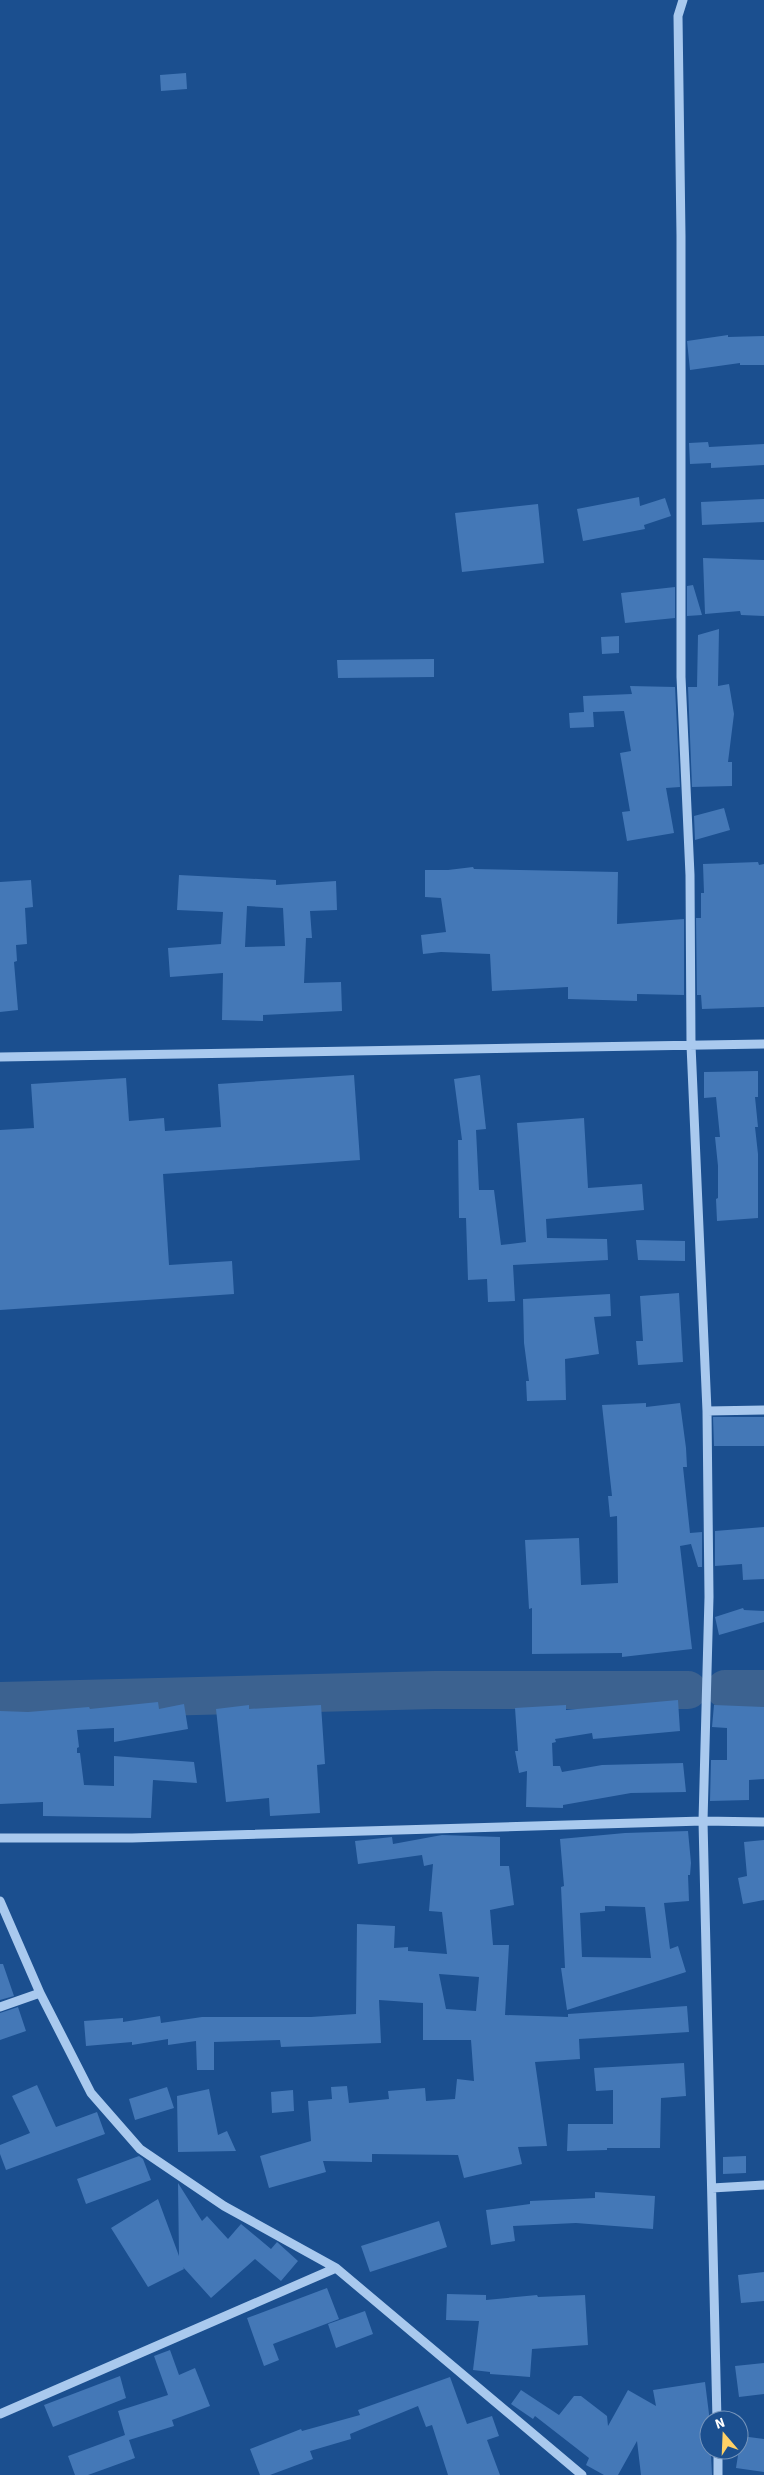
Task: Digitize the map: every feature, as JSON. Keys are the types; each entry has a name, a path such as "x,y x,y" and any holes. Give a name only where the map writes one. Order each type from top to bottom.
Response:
{"street":[{"path":"683,0 678,16 681,236 681,677 690,875 691,1046 707,1411 709,1596 703,1821 717,2410"},
{"path":"0,1057 764,1044"},
{"path":"707,1411 764,1410"},
{"path":"0,1838 132,1838 703,1821 764,1822"},
{"path":"0,1902 40,1993 91,2093 140,2149 224,2206 336,2268 582,2475"},
{"path":"0,2007 40,1993"},
{"path":"712,2188 764,2185"},
{"path":"0,2414 336,2268"},
{"path":"718,2460 718,2475"}],"building":[{"path":"186,73 187,89 161,91 160,75"},
{"path":"728,335 728,337 764,336 764,365 740,365 740,363 690,370 687,341"},
{"path":"708,442 709,447 764,444 764,465 711,468 711,463 690,464 689,443"},
{"path":"639,497 640,506 665,498 671,516 644,525 645,529 583,541 577,509"},
{"path":"764,499 764,522 702,525 701,502"},
{"path":"538,504 544,563 462,572 455,513"},
{"path":"703,558 764,560 764,616 741,615 740,611 705,614"},
{"path":"693,585 702,615 687,616 687,586"},
{"path":"675,587 675,618 625,623 621,593"},
{"path":"719,629 718,686 729,684 734,714 728,762 732,762 732,786 692,787 688,687 697,687 698,635"},
{"path":"619,636 619,653 602,654 601,637"},
{"path":"434,659 434,677 338,678 337,660"},
{"path":"630,686 675,687 680,787 666,788 674,833 627,841 622,812 630,811 620,753 631,751 624,711 593,712 594,727 570,728 569,713 584,712 583,696 632,694"},
{"path":"724,808 730,830 695,840 694,816"},
{"path":"758,862 759,865 764,864 764,1007 702,1009 701,995 697,995 696,918 701,918 701,893 704,893 703,864"},
{"path":"473,867 474,869 618,872 617,924 684,919 684,995 637,994 637,1001 568,999 568,987 492,991 490,954 441,952 423,954 421,935 446,932 441,898 425,897 425,870"},
{"path":"179,875 276,880 276,885 336,881 337,910 310,911 312,938 306,938 304,983 341,982 342,1011 263,1015 263,1021 222,1020 223,973 170,977 168,948 221,944 223,912 177,910","holes":["247,906 283,908 285,946 245,947"]},
{"path":"31,880 33,907 25,908 27,944 16,945 17,961 14,962 18,1010 0,1012 0,882"},
{"path":"758,1071 758,1097 755,1097 758,1127 755,1127 758,1154 758,1218 717,1221 718,1166 715,1137 720,1137 716,1097 704,1098 704,1072"},
{"path":"354,1075 360,1160 163,1174 169,1265 232,1261 234,1294 0,1310 0,1130 34,1128 31,1084 126,1078 129,1121 164,1118 165,1131 221,1127 218,1084"},
{"path":"480,1075 486,1129 476,1130 479,1190 494,1190 501,1245 526,1242 517,1123 584,1118 588,1188 642,1184 644,1210 546,1219 547,1238 607,1239 608,1260 513,1265 515,1301 488,1302 487,1279 468,1280 466,1218 459,1218 458,1140 462,1140 454,1079"},
{"path":"636,1240 685,1241 685,1261 638,1260"},
{"path":"679,1293 683,1362 638,1365 636,1341 643,1341 640,1296"},
{"path":"610,1294 611,1316 594,1317 599,1354 565,1359 566,1400 527,1401 526,1381 529,1381 524,1343 523,1299"},
{"path":"646,1403 646,1407 680,1403 686,1448 687,1467 683,1467 690,1533 702,1532 702,1567 698,1567 691,1544 680,1546 692,1649 622,1657 622,1653 532,1654 532,1608 529,1609 525,1540 579,1538 581,1585 618,1583 617,1516 610,1517 608,1496 612,1496 602,1405"},
{"path":"713,1417 764,1417 764,1446 714,1446"},
{"path":"764,1527 764,1579 743,1580 742,1564 715,1566 715,1531"},
{"path":"743,1608 744,1610 764,1611 764,1622 719,1635 715,1617"},
{"path":"678,1700 680,1731 593,1739 592,1733 555,1739 556,1742 552,1743 553,1766 560,1766 562,1772 602,1765 683,1763 686,1792 631,1793 563,1805 563,1808 526,1807 527,1771 519,1773 515,1751 518,1751 515,1708 566,1705 566,1710"},
{"path":"158,1702 159,1709 184,1704 188,1729 114,1742 114,1728 77,1730 79,1747 77,1748 77,1753 80,1753 84,1785 114,1786 114,1756 194,1762 197,1783 153,1780 151,1818 43,1816 43,1802 0,1804 0,1711 28,1712 89,1707 90,1709"},
{"path":"249,1705 249,1709 321,1705 325,1764 317,1765 320,1813 270,1816 269,1798 226,1802 216,1709"},
{"path":"714,1705 764,1707 764,1779 749,1780 749,1800 710,1801 711,1760 727,1760 727,1728 712,1727"},
{"path":"688,1831 691,1863 690,1875 688,1875 689,1901 664,1903 670,1949 678,1946 686,1972 567,2010 561,1968 565,1968 561,1887 564,1886 560,1839 625,1833","holes":["605,1906 645,1907 651,1958 582,1957 580,1913 605,1911"]},
{"path":"442,1835 500,1837 500,1866 509,1866 514,1905 490,1910 493,1945 509,1945 505,2015 568,2017 568,2014 687,2006 689,2032 579,2039 580,2059 535,2062 547,2146 518,2147 522,2164 464,2178 458,2155 372,2154 372,2162 323,2161 326,2172 269,2188 260,2156 311,2141 308,2101 332,2099 331,2087 347,2086 349,2103 389,2099 388,2091 425,2088 426,2101 455,2099 457,2079 474,2081 471,2040 423,2040 423,2003 379,2000 381,2043 281,2047 280,2040 214,2042 214,2070 197,2070 196,2041 168,2045 168,2039 132,2045 132,2042 86,2046 84,2021 123,2018 123,2022 160,2016 161,2023 202,2017 311,2017 356,2014 357,1924 395,1926 394,1948 408,1947 408,1951 447,1954 442,1912 429,1911 433,1864 424,1866 422,1855 358,1864 355,1841 392,1837 393,1844","holes":["439,1974 479,1977 476,2011 446,2009"]},
{"path":"764,1840 764,1900 743,1904 738,1878 747,1876 744,1842"},
{"path":"0,1964 3,1964 14,1996 0,2000"},
{"path":"18,2007 26,2031 0,2040 0,2013"},
{"path":"684,2063 686,2096 661,2098 660,2148 607,2148 607,2150 567,2151 568,2124 613,2124 613,2090 596,2091 594,2068"},
{"path":"37,2085 56,2127 97,2112 105,2134 6,2170 0,2154 0,2145 30,2133 12,2096"},
{"path":"167,2087 174,2108 135,2120 129,2099"},
{"path":"209,2089 218,2135 227,2131 236,2151 178,2152 177,2096"},
{"path":"293,2090 294,2111 272,2113 271,2092"},
{"path":"139,2156 143,2159 151,2180 86,2204 77,2179"},
{"path":"746,2156 746,2173 723,2174 723,2157"},
{"path":"178,2183 202,2221 207,2216 228,2239 241,2224 271,2249 277,2242 298,2261 281,2281 255,2259 211,2298 183,2267 184,2269 148,2287 111,2228 158,2199 179,2256"},
{"path":"595,2192 655,2196 653,2229 576,2223 513,2226 515,2241 491,2245 486,2210 530,2204 530,2201 595,2198"},
{"path":"439,2221 447,2247 370,2272 361,2246"},
{"path":"764,2272 764,2301 741,2303 738,2275"},
{"path":"327,2288 339,2319 273,2344 279,2360 264,2366 247,2318"},
{"path":"447,2294 486,2295 486,2300 537,2295 538,2297 585,2295 588,2345 532,2349 530,2377 490,2374 490,2372 473,2370 479,2321 446,2320"},
{"path":"365,2311 373,2334 336,2348 328,2324"},
{"path":"170,2350 179,2375 195,2368 210,2406 172,2420 174,2426 129,2440 135,2458 88,2475 75,2475 68,2456 125,2435 118,2411 168,2395 154,2356"},
{"path":"764,2363 764,2394 739,2397 735,2366"},
{"path":"120,2376 126,2398 53,2427 44,2405"},
{"path":"450,2377 467,2424 492,2416 499,2436 487,2440 500,2475 448,2475 432,2425 426,2427 418,2406 350,2434 351,2439 310,2451 313,2459 270,2475 260,2475 250,2449 301,2429 302,2431 360,2415 358,2410"},
{"path":"705,2382 708,2410 699,2410 699,2460 711,2460 712,2475 641,2475 637,2441 618,2475 604,2475 586,2465 589,2458 535,2416 533,2419 511,2404 521,2390 559,2415 574,2396 581,2396 607,2416 608,2426 628,2390 656,2406 653,2390"},
{"path":"749,2437 764,2439 764,2472 736,2468 737,2460 749,2460"}],"waterway":[{"path":"725,1689 764,1689"},
{"path":"0,1701 435,1690 688,1690"}]}
